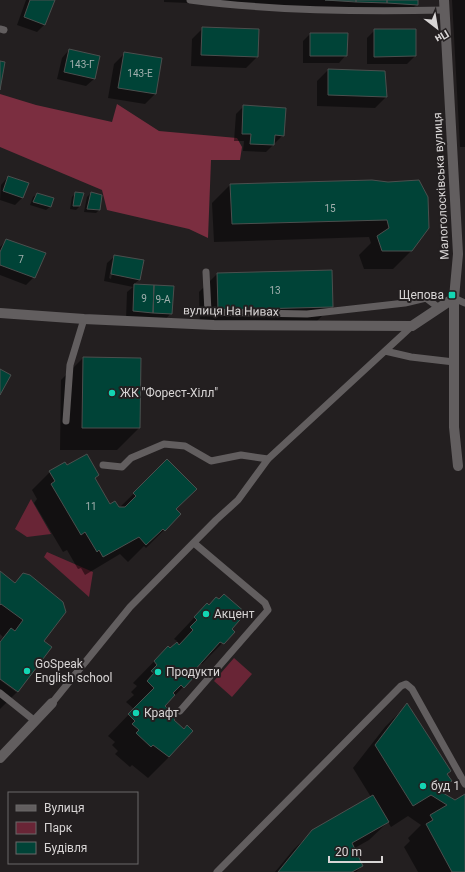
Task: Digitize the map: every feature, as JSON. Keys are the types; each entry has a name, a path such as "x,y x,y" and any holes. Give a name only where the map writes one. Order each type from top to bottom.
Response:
{"street":[{"name":"Малоголосківська вулиця","path":"444,5 462,251 454,298 454,426 458,466"},
{"path":"412,326 454,298"},
{"name":"вулиця На Нивах","path":"0,312 84,319 214,325 412,326"},
{"path":"0,758 52,703"}],"lane":[{"path":"190,0 255,6 378,10 444,5"},
{"path":"206,272 208,312 307,314 405,303 426,298 439,308"},
{"path":"454,298 465,302"},
{"path":"66,421 70,365 84,319"},
{"path":"52,703 130,607 238,500 268,459 412,326"},
{"path":"385,351 412,357 454,362"},
{"path":"103,465 122,467 131,458 164,444 185,446 211,461 241,455 268,459"},
{"path":"180,711 268,610 265,603 194,543"},
{"path":"217,872 401,686 406,684 412,689 465,784"},
{"path":"0,693 35,721"}],"green space":[{"path":"31,499 51,534 27,537 15,529"},
{"path":"47,552 93,572 89,597 44,557"},
{"path":"234,658 252,674 232,697 214,681"}],"shaded area":[{"path":"0,94 36,105 112,122 117,104 159,131 237,138 242,147 240,160 211,160 208,238 189,229 107,210 102,190 0,147"}],"building":[{"path":"30,0 55,0 45,25 24,17"},
{"path":"325,0 356,0 356,2"},
{"path":"356,0 387,0 387,3 356,2"},
{"path":"387,0 418,0 418,5 387,3"},
{"path":"202,27 259,29 258,57 201,55"},
{"path":"374,29 416,29 416,56 374,57"},
{"path":"310,33 348,33 347,56 310,56"},
{"path":"69,49 100,56 95,79 64,72"},
{"path":"124,52 162,58 156,94 118,88"},
{"path":"0,61 5,62 0,90"},
{"path":"328,69 385,71 387,97 328,95"},
{"path":"243,105 286,108 284,136 275,135 274,145 250,144 251,134 242,134"},
{"path":"8,176 29,183 23,198 3,191"},
{"path":"372,180 388,182 419,180 428,197 429,228 412,251 382,251 377,236 389,228 387,220 232,224 230,184"},
{"path":"75,192 84,193 80,206 73,206"},
{"path":"91,192 102,195 100,210 87,209"},
{"path":"37,193 54,198 51,207 33,202"},
{"path":"6,239 46,253 35,278 0,265 0,252"},
{"path":"114,255 144,260 140,280 111,274"},
{"path":"332,270 333,307 218,310 217,273"},
{"path":"134,284 154,285 153,313 133,311"},
{"path":"154,285 174,286 172,314 153,313"},
{"name":"ЖК \"Форест-Хілл\"","path":"83,357 141,358 140,428 82,428"},
{"path":"0,369 11,375 0,395"},
{"path":"87,454 99,475 95,478 110,504 115,501 119,507 125,507 136,496 133,493 167,459 197,489 176,509 181,514 165,531 163,529 146,545 139,537 103,557 99,550 97,552 85,532 81,535 51,484 55,481 49,471 65,462 67,465"},
{"path":"0,571 15,583 23,573 30,575 63,602 66,612 44,641 52,647 18,692 0,679 0,642 11,628 15,631 23,620 1,604 0,605"},
{"path":"224,594 246,613 232,629 235,632 224,644 220,642 193,672 196,675 184,688 181,685 173,693 175,695 165,706 176,717 174,720 184,729 187,725 193,731 169,757 153,745 151,747 136,733 139,730 132,724 135,721 128,714 154,688 147,681 154,673 151,671 157,665 154,661 168,646 170,648 177,642 179,645 193,630 190,627 197,620 194,617 207,603 209,605 216,597 219,599"},
{"name":"буд 1","path":"407,703 451,771 447,774 452,781 438,790 455,800 465,794 465,872 452,872 426,824 433,820 430,815 447,805 431,795 413,806 375,745"},
{"path":"373,795 389,822 352,843 363,866 352,872 278,872 312,830"}],"place":[{"name":"Щепова","path":"452,295"},
{"name":"ЖК \"Форест-Хілл\"","path":"112,393"},
{"name":"Акцент","path":"206,614"},
{"name":"GoSpeak English school","path":"27,671"},
{"name":"Продукти","path":"158,672"},
{"name":"Крафт","path":"136,713"},
{"name":"буд 1","path":"423,786"}]}
